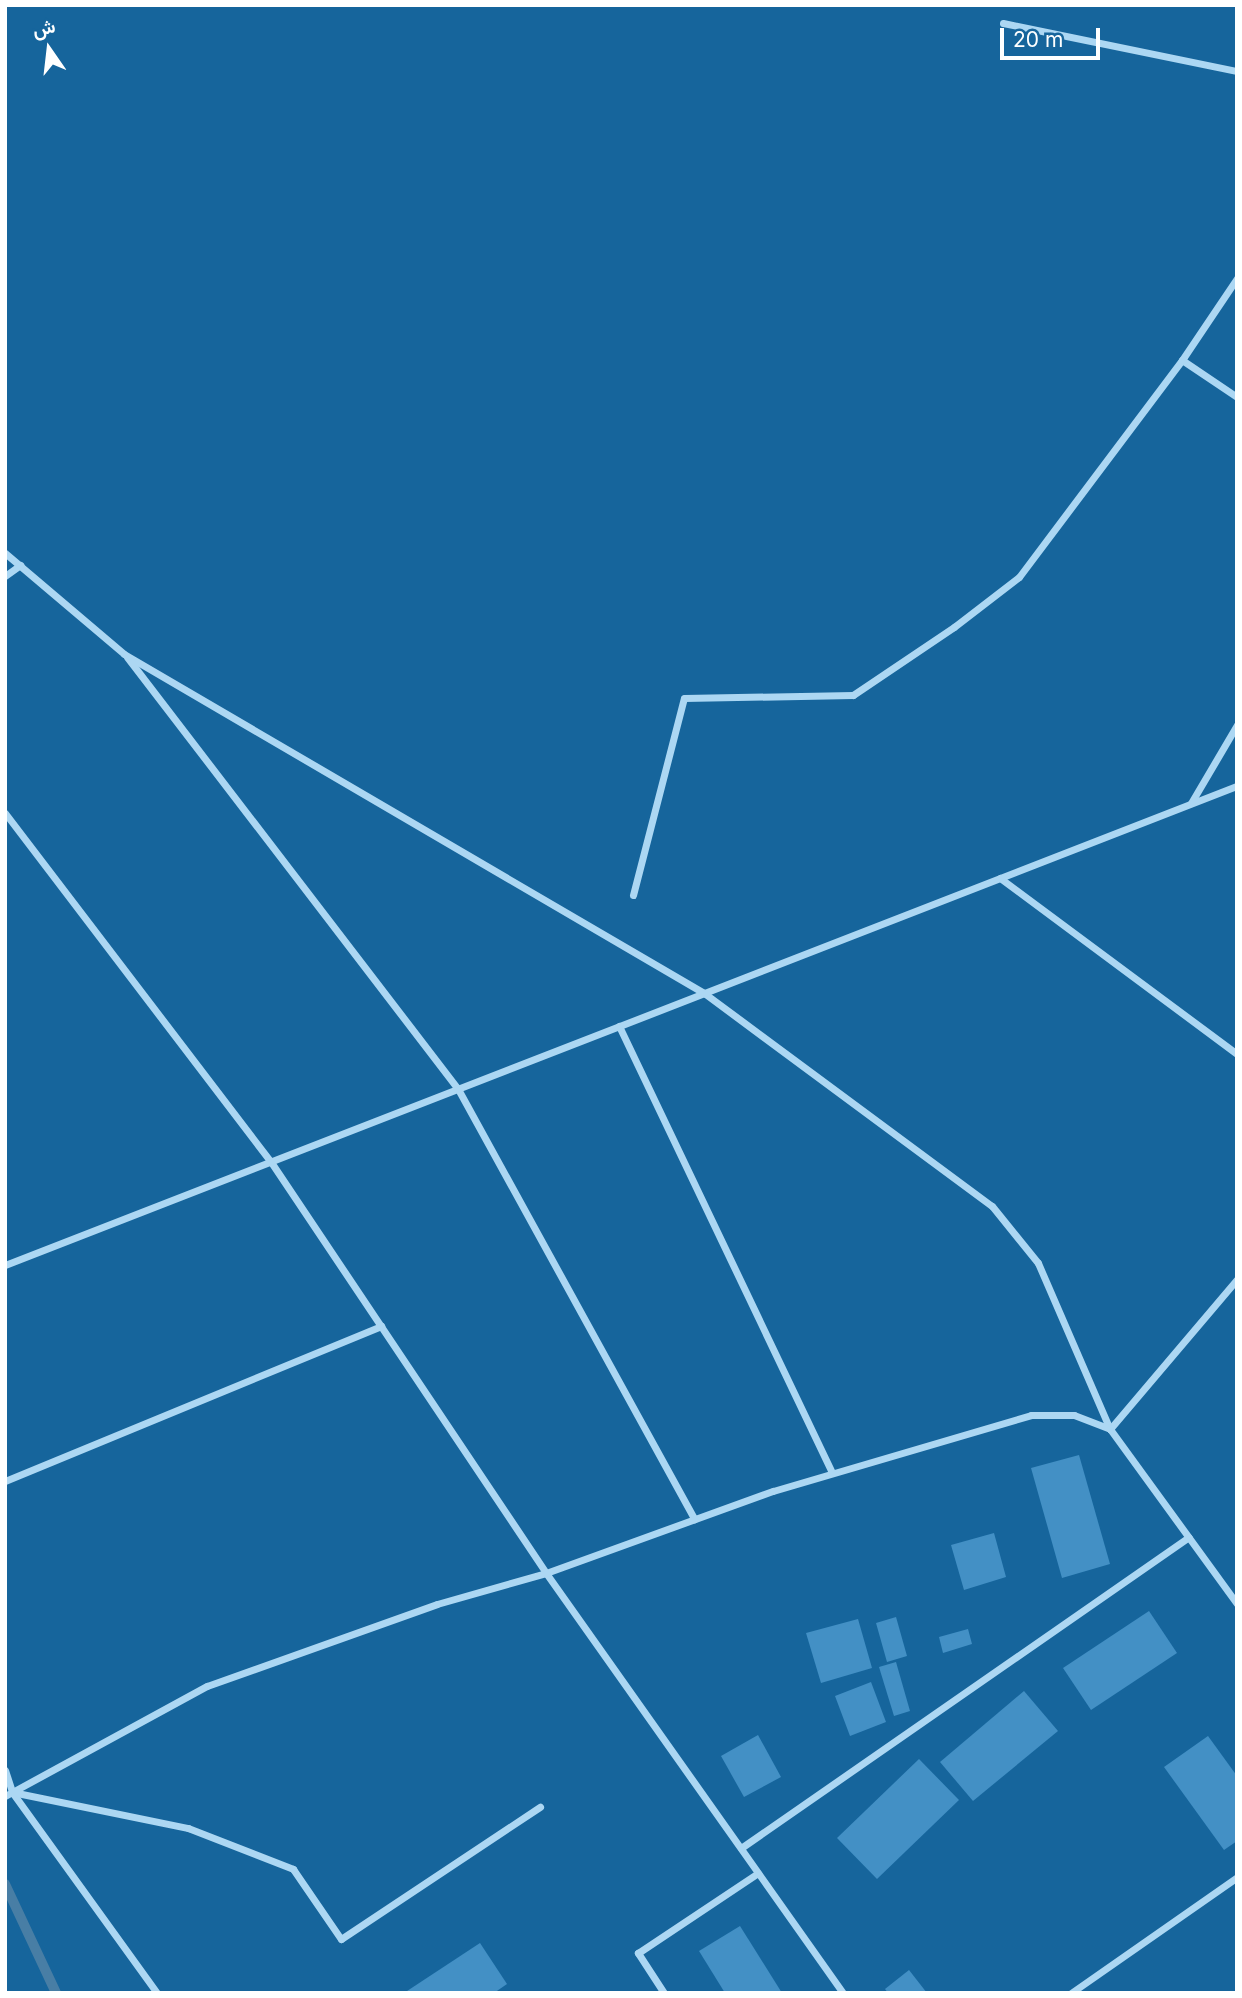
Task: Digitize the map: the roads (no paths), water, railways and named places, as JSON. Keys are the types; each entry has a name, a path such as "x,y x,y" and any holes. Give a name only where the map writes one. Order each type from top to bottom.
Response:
{"street":[{"path":"1003,23 1237,71"},
{"path":"633,895 684,698 853,695 954,627 1019,577 1182,360 1237,278"},
{"path":"1182,360 1237,397"},
{"path":"5,553 124,654 704,993 992,1206 1038,1263 1110,1429 1237,1604"},
{"path":"5,576 20,565"},
{"path":"124,654 458,1088 694,1519"},
{"path":"1191,804 1237,725"},
{"path":"5,1265 1237,786"},
{"path":"5,813 271,1161 546,1573 843,1993"},
{"path":"1000,878 1237,1054"},
{"path":"619,1026 832,1474"},
{"path":"1110,1429 1237,1279"},
{"path":"5,1481 381,1326"},
{"path":"9,1794 207,1686 437,1604 546,1573 694,1519 832,1474 1031,1415 1074,1415 1110,1429"},
{"path":"741,1847 1189,1538"},
{"path":"5,1770 9,1794 157,1993"},
{"path":"9,1794 188,1828 293,1869 341,1939 540,1807"},
{"path":"664,1993 638,1954 758,1873"},
{"path":"1072,1993 1237,1877"}],"waterway":[{"path":"5,1884 56,1993"}]}
